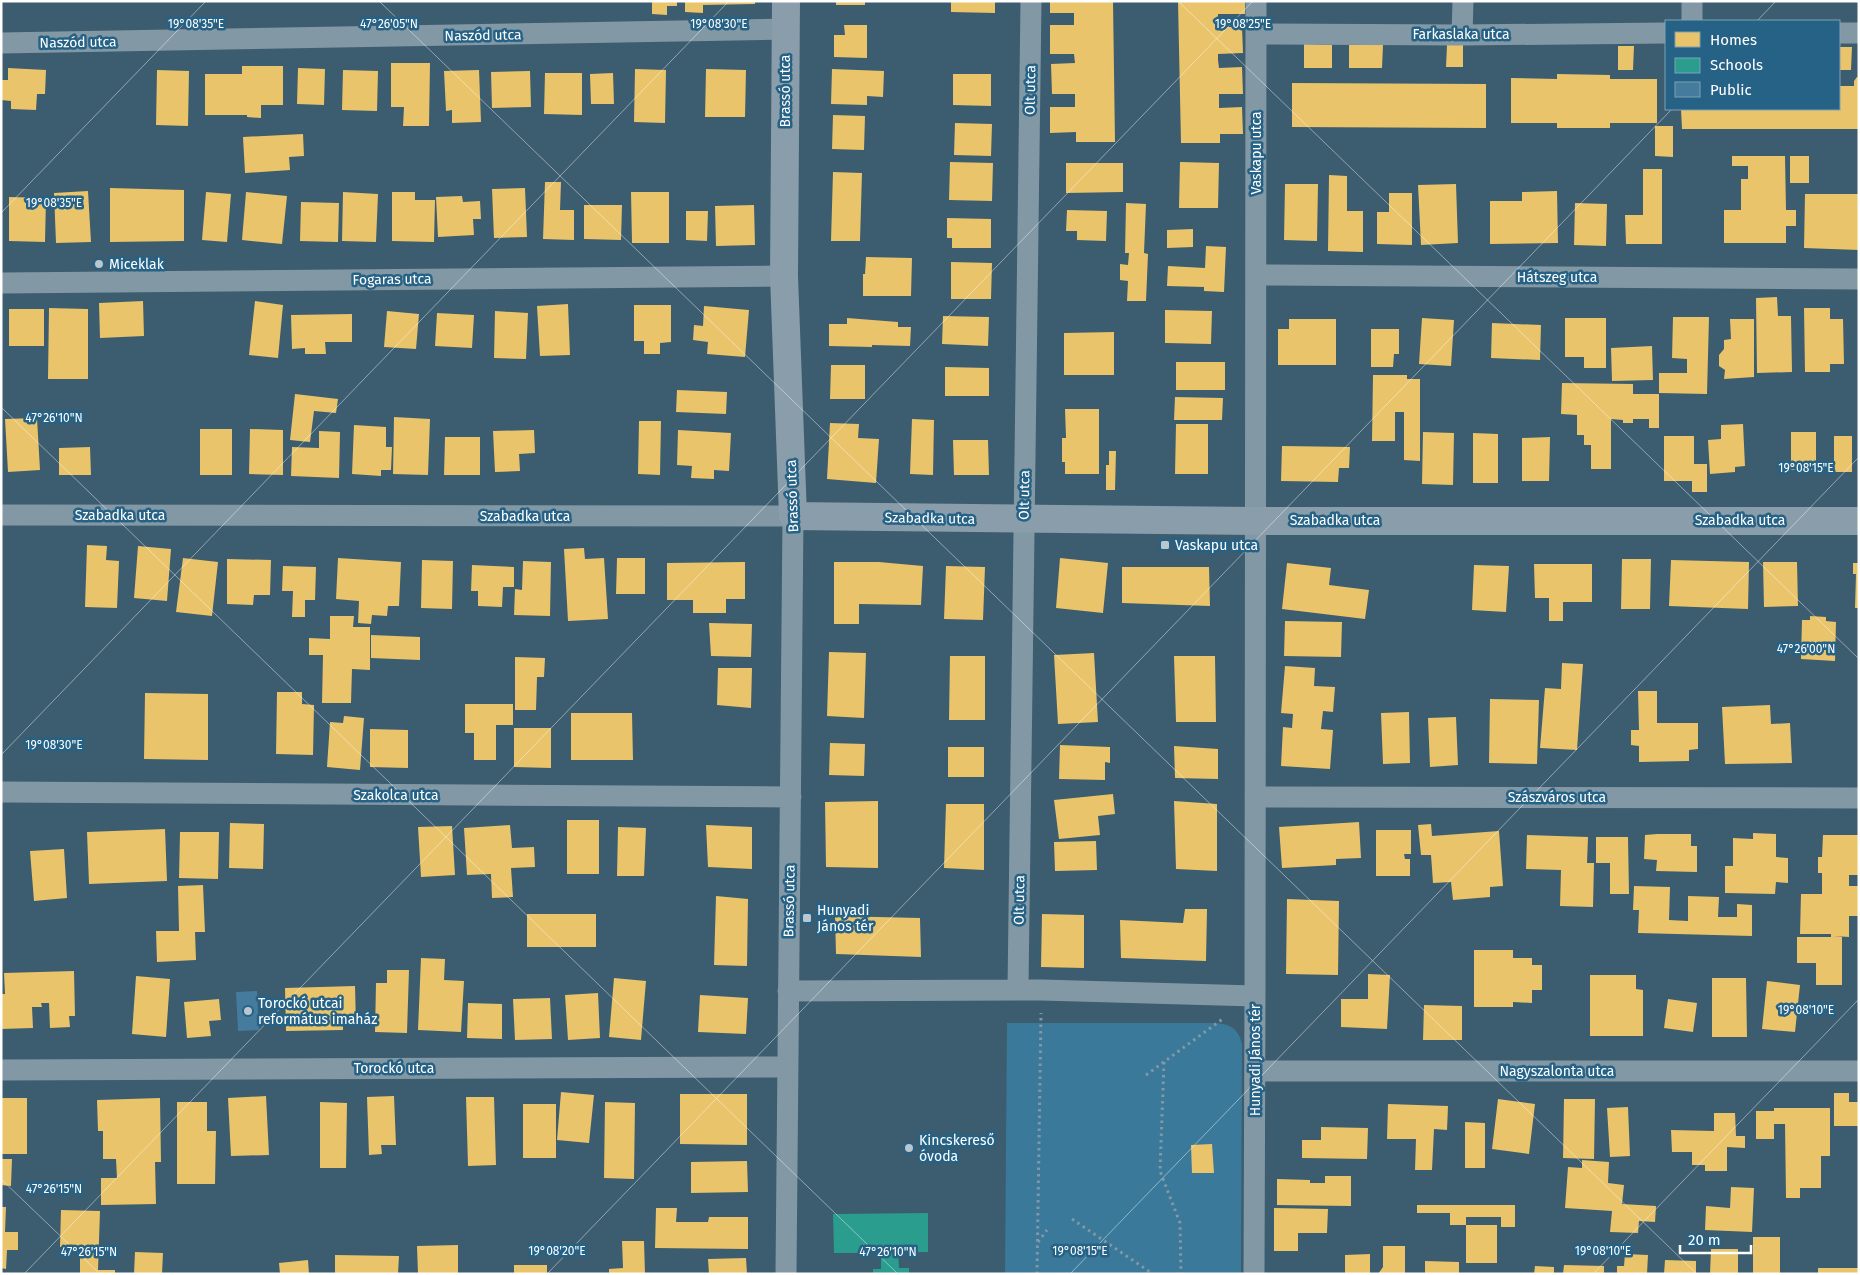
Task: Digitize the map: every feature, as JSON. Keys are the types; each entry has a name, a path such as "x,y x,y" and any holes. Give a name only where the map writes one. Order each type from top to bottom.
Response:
{"street":[{"name":"Brassó utca","path":"786,1 784,276 793,516 788,992"},
{"name":"Olt utca","path":"1018,989 1031,1"},
{"name":"Vaskapu utca","path":"1255,996 1256,1"},
{"path":"1462,35 1463,1"},
{"path":"1692,1 1692,20"},
{"name":"Naszód utca","path":"1,43 786,29"},
{"name":"Farkaslaka utca","path":"1256,34 1665,33"},
{"path":"1840,33 1859,33"},
{"name":"Hátszeg utca","path":"1256,274 1859,279"},
{"name":"Fogaras utca","path":"1,282 784,276"},
{"name":"Szabadka utca","path":"1,514 1859,521"},
{"name":"Szakolca utca","path":"1,792 791,797"},
{"name":"Szászváros utca","path":"1255,797 1859,798"},
{"name":"Hunyadi János tér","path":"788,992 1018,989 1255,996 1254,1274"},
{"path":"786,1274 788,992"},
{"name":"Torockó utca","path":"1,1070 787,1067"},
{"name":"Nagyszalonta utca","path":"1255,1071 1859,1071"}],"path":[{"path":"1037,1274 1040,1197 1041,990"},
{"path":"1146,1075 1255,996"},
{"path":"1164,1062 1160,1171 1180,1223 1181,1274"},
{"path":"1072,1218 1153,1274"},
{"path":"1038,1242 1047,1230"}],"shaded area":[{"path":"1007,1023 1215,1023 1230,1026 1236,1031 1242,1044 1241,1274 1005,1274"}],"building: Homes":[{"path":"652,1 677,1 677,6 667,6 667,15 652,14"},
{"path":"685,1 755,1 755,4 703,5 703,13 685,12"},
{"path":"836,1 865,1 865,5 836,5"},
{"path":"951,1 995,1 995,13 951,12"},
{"path":"1050,1 1113,1 1115,142 1076,142 1076,132 1050,133 1050,107 1075,107 1075,94 1052,94 1051,64 1075,63 1074,54 1050,54 1050,25 1074,25 1074,13 1050,13"},
{"path":"1178,1 1245,1 1245,14 1218,14 1218,27 1242,27 1243,53 1218,54 1219,68 1242,67 1243,94 1219,94 1219,108 1242,107 1243,134 1220,134 1220,143 1181,143"},
{"path":"844,25 867,25 867,58 834,57 834,35 845,35"},
{"path":"1304,44 1332,45 1332,68 1304,68"},
{"path":"1349,45 1383,45 1382,68 1349,68"},
{"path":"1447,45 1463,45 1463,67 1446,67"},
{"path":"1618,46 1634,46 1633,70 1618,70"},
{"path":"1840,47 1852,47 1851,70 1840,70"},
{"path":"391,63 430,63 429,126 403,126 404,107 391,107"},
{"path":"242,66 283,66 283,105 261,105 261,118 247,117 247,115 205,115 205,74 242,74"},
{"path":"8,68 46,70 45,94 37,94 36,110 11,109 11,101 1,100 1,80 8,80"},
{"path":"298,68 325,69 324,105 297,104"},
{"path":"635,69 666,70 665,123 634,122"},
{"path":"706,69 746,70 745,117 705,117"},
{"path":"832,69 884,71 883,97 867,96 867,105 831,104"},
{"path":"157,70 189,71 188,126 156,125"},
{"path":"343,70 378,71 377,111 342,110"},
{"path":"479,70 481,122 452,123 452,110 446,111 444,71"},
{"path":"530,71 531,107 492,108 491,72"},
{"path":"545,73 582,73 582,115 544,114"},
{"path":"613,73 614,104 591,104 590,74"},
{"path":"953,74 991,74 991,106 953,105"},
{"path":"1557,74 1610,75 1610,79 1657,79 1657,123 1610,123 1610,128 1557,128 1557,123 1511,123 1511,78 1557,79"},
{"path":"1859,77 1859,129 1682,129 1681,110 1840,110 1840,86 1854,86 1854,81"},
{"path":"1292,83 1486,84 1486,128 1292,127"},
{"path":"833,115 865,116 864,150 832,149"},
{"path":"955,123 992,124 991,156 954,155"},
{"path":"1655,126 1673,126 1673,157 1655,156"},
{"path":"303,134 304,156 289,157 290,170 245,173 243,137"},
{"path":"1732,156 1785,156 1786,210 1796,210 1796,226 1786,226 1786,243 1724,243 1724,210 1741,210 1741,179 1748,179 1748,166 1732,166"},
{"path":"1790,156 1809,156 1809,183 1790,183"},
{"path":"950,162 993,163 992,201 949,200"},
{"path":"1180,162 1219,163 1218,208 1179,208"},
{"path":"1066,163 1123,163 1123,192 1066,193"},
{"path":"1643,169 1662,169 1662,244 1626,244 1625,215 1643,215"},
{"path":"833,172 862,173 860,241 831,241"},
{"path":"1329,175 1347,176 1347,211 1363,211 1363,252 1328,251"},
{"path":"545,182 561,182 560,210 574,210 574,240 543,239"},
{"path":"1285,184 1318,184 1317,241 1284,240"},
{"path":"1456,184 1458,243 1421,245 1418,185"},
{"path":"110,188 184,190 184,241 110,242"},
{"path":"525,188 527,237 494,238 492,189"},
{"path":"88,191 91,242 56,243 54,193"},
{"path":"1557,191 1558,243 1490,244 1490,201 1522,201 1522,192"},
{"path":"206,192 231,194 227,242 202,240"},
{"path":"246,192 287,196 282,244 242,240"},
{"path":"343,192 378,194 376,242 342,241"},
{"path":"392,192 415,192 415,200 435,200 434,242 392,241"},
{"path":"631,192 669,192 669,243 632,243"},
{"path":"1389,193 1412,193 1412,245 1377,244 1377,212 1389,212"},
{"path":"1805,194 1859,194 1859,250 1804,248"},
{"path":"462,196 463,202 480,201 481,219 473,219 474,235 438,237 436,197"},
{"path":"9,197 46,198 45,242 9,241"},
{"path":"301,202 339,203 338,242 300,241"},
{"path":"1126,203 1146,204 1144,253 1148,254 1146,301 1127,301 1128,281 1120,280 1120,264 1128,265 1129,253 1125,253"},
{"path":"1575,203 1607,204 1606,246 1574,245"},
{"path":"584,205 622,205 621,240 584,239"},
{"path":"754,205 755,245 716,246 715,206"},
{"path":"1067,210 1107,211 1106,241 1077,240 1077,231 1066,231"},
{"path":"686,211 708,211 707,241 686,240"},
{"path":"947,218 991,219 991,248 952,248 952,238 947,238"},
{"path":"1193,229 1193,247 1167,248 1167,230"},
{"path":"1206,246 1226,247 1224,292 1204,291 1204,287 1167,286 1168,266 1205,268"},
{"path":"866,257 912,258 911,296 863,296 863,274 865,274"},
{"path":"951,262 992,263 991,299 951,299"},
{"path":"1777,297 1778,316 1791,316 1792,372 1757,373 1756,298"},
{"path":"143,301 144,336 100,338 99,303"},
{"path":"255,301 283,305 278,358 249,355"},
{"path":"568,304 570,355 540,356 537,306"},
{"path":"634,305 671,305 671,342 660,343 660,354 644,354 644,341 634,341"},
{"path":"704,306 749,310 745,357 707,354 708,342 693,340 694,325 703,326"},
{"path":"49,308 88,309 88,379 48,379"},
{"path":"1804,308 1830,308 1830,319 1843,319 1844,364 1830,364 1830,372 1805,372"},
{"path":"9,309 44,309 44,346 9,346"},
{"path":"1165,310 1212,311 1211,344 1165,343"},
{"path":"387,311 419,314 416,349 384,347"},
{"path":"495,311 528,313 526,359 494,358"},
{"path":"437,313 474,315 472,348 435,346"},
{"path":"352,314 352,342 325,342 326,354 305,354 305,348 292,349 291,315"},
{"path":"943,316 989,317 988,346 942,344"},
{"path":"1673,317 1709,317 1707,394 1659,393 1659,373 1687,373 1687,359 1672,358"},
{"path":"847,318 898,322 898,327 911,327 910,346 829,346 829,324 847,324"},
{"path":"1422,318 1454,320 1451,366 1419,364"},
{"path":"1565,318 1606,318 1606,368 1584,368 1584,357 1565,357"},
{"path":"1289,319 1336,319 1336,365 1278,365 1278,329 1289,329"},
{"path":"1730,319 1754,319 1754,377 1724,379 1725,370 1719,366 1719,355 1724,349 1724,340 1731,339"},
{"path":"1492,323 1541,325 1540,360 1491,358"},
{"path":"1371,329 1399,329 1399,354 1394,354 1393,367 1371,367"},
{"path":"1114,332 1114,375 1064,375 1064,333"},
{"path":"1652,346 1653,380 1612,381 1611,348"},
{"path":"1176,362 1225,362 1225,390 1176,390"},
{"path":"831,365 865,365 865,399 830,399"},
{"path":"945,367 989,368 989,396 945,396"},
{"path":"1373,375 1407,375 1407,379 1420,379 1420,461 1404,460 1404,412 1395,412 1395,441 1372,441"},
{"path":"1562,383 1633,384 1633,394 1659,394 1659,428 1649,428 1649,419 1633,419 1633,423 1623,423 1623,420 1611,419 1611,469 1591,469 1591,445 1584,445 1584,435 1577,435 1577,415 1561,414"},
{"path":"677,390 727,392 726,414 676,412"},
{"path":"295,394 338,399 336,413 314,411 310,442 290,440"},
{"path":"1175,397 1223,398 1222,420 1174,420"},
{"path":"1065,409 1099,409 1099,474 1065,474 1065,462 1062,462 1062,438 1066,438"},
{"path":"394,417 430,419 428,475 393,474"},
{"path":"37,418 40,470 8,472 5,419"},
{"path":"912,419 934,420 933,475 910,474"},
{"path":"639,421 661,421 660,475 638,474"},
{"path":"830,423 859,424 858,438 879,439 876,483 827,479"},
{"path":"1176,424 1208,424 1208,474 1175,474"},
{"path":"1743,424 1745,466 1735,467 1735,472 1710,474 1708,440 1721,439 1721,425"},
{"path":"354,425 386,427 386,447 392,447 391,470 381,470 381,476 352,474"},
{"path":"200,429 232,429 232,475 200,475"},
{"path":"250,429 283,430 283,475 249,474"},
{"path":"534,430 535,453 519,454 520,471 495,472 493,431"},
{"path":"678,430 731,433 729,471 714,470 714,479 691,478 692,466 677,465"},
{"path":"319,431 340,432 339,478 291,476 292,447 319,448"},
{"path":"1423,432 1454,433 1453,485 1422,484"},
{"path":"1791,432 1816,432 1816,470 1791,470"},
{"path":"1473,433 1498,434 1498,483 1473,483"},
{"path":"1664,436 1694,436 1694,464 1707,464 1707,492 1692,492 1692,481 1664,481"},
{"path":"1834,436 1852,436 1852,472 1834,472"},
{"path":"445,437 480,437 480,475 444,475"},
{"path":"1550,437 1549,481 1522,481 1522,438"},
{"path":"953,440 988,440 989,475 954,475"},
{"path":"1282,446 1350,447 1349,468 1339,468 1338,482 1281,481"},
{"path":"90,447 91,475 59,475 59,448"},
{"path":"1109,451 1116,451 1115,490 1106,490 1106,465 1109,465"},
{"path":"87,545 107,546 106,560 119,561 117,608 85,607"},
{"path":"138,546 171,549 167,601 134,598"},
{"path":"584,548 585,559 604,558 608,619 568,621 564,549"},
{"path":"183,558 218,562 212,616 176,612"},
{"path":"338,558 401,562 399,606 388,606 387,616 372,615 371,624 358,623 359,601 336,599"},
{"path":"617,558 645,558 645,594 616,594"},
{"path":"1060,558 1108,563 1103,613 1056,608"},
{"path":"227,559 271,560 270,595 254,595 253,605 227,604"},
{"path":"1622,559 1651,559 1650,609 1621,609"},
{"path":"422,560 453,561 452,609 421,608"},
{"path":"1671,560 1749,562 1748,609 1669,606"},
{"path":"523,561 551,562 550,616 514,615 515,589 522,590"},
{"path":"745,562 745,599 726,599 726,613 693,613 693,600 667,600 667,563"},
{"path":"834,562 879,562 923,566 921,605 859,604 859,624 834,624"},
{"path":"1763,562 1797,562 1798,606 1764,607"},
{"path":"1287,563 1331,568 1329,585 1369,590 1365,619 1282,609"},
{"path":"1853,563 1859,563 1859,608 1855,608 1856,574 1853,574"},
{"path":"1534,564 1592,564 1592,602 1563,602 1563,621 1549,621 1549,598 1535,598"},
{"path":"472,565 514,567 514,587 503,587 502,607 478,606 478,591 471,591"},
{"path":"1474,565 1509,566 1506,612 1472,610"},
{"path":"283,566 316,567 315,600 305,600 305,617 292,617 293,591 282,591"},
{"path":"946,566 985,567 983,620 944,619"},
{"path":"1122,567 1209,567 1210,606 1122,603"},
{"path":"330,616 354,616 353,627 370,627 370,670 352,669 351,703 322,703 323,655 309,655 309,638 330,639"},
{"path":"1810,616 1826,617 1826,621 1836,622 1835,661 1801,659 1802,620 1810,620"},
{"path":"1285,621 1342,622 1341,657 1284,656"},
{"path":"709,623 752,624 751,657 711,656"},
{"path":"371,635 420,637 420,660 371,658"},
{"path":"829,652 866,653 864,718 827,716"},
{"path":"1094,653 1098,722 1058,724 1054,655"},
{"path":"950,656 985,656 985,720 949,720"},
{"path":"1174,656 1215,656 1216,722 1176,722"},
{"path":"515,657 545,658 544,677 537,677 536,710 515,710"},
{"path":"1562,663 1583,664 1577,750 1540,748 1545,688 1561,689"},
{"path":"1285,666 1315,668 1314,686 1335,687 1333,712 1323,711 1321,729 1333,730 1330,769 1281,766 1283,727 1292,728 1293,714 1281,713"},
{"path":"718,668 752,668 751,708 717,705"},
{"path":"1638,691 1657,691 1657,723 1698,723 1698,749 1689,750 1689,761 1639,762 1639,746 1631,745 1631,730 1639,730"},
{"path":"277,692 302,692 302,704 314,705 313,755 276,754"},
{"path":"145,693 208,694 208,760 144,759"},
{"path":"1490,699 1539,700 1537,764 1489,763"},
{"path":"465,704 513,704 513,725 496,725 496,760 474,760 474,733 465,733"},
{"path":"1770,705 1771,724 1790,723 1792,763 1725,764 1722,707"},
{"path":"1409,712 1410,763 1383,764 1381,713"},
{"path":"571,713 632,713 633,760 571,760"},
{"path":"344,716 364,718 360,770 327,767 330,722 343,723"},
{"path":"1456,717 1458,765 1430,767 1428,718"},
{"path":"514,728 551,728 551,768 514,767"},
{"path":"370,729 408,730 408,768 370,767"},
{"path":"830,743 865,744 864,776 829,775"},
{"path":"1060,745 1110,747 1110,763 1105,762 1105,780 1059,779"},
{"path":"1174,746 1218,749 1218,779 1175,778"},
{"path":"948,747 984,747 984,777 948,777"},
{"path":"1113,794 1115,814 1098,816 1100,835 1059,839 1054,800"},
{"path":"878,801 878,868 826,867 825,802"},
{"path":"1174,801 1217,804 1217,871 1176,869"},
{"path":"946,804 984,804 984,870 944,868"},
{"path":"567,820 599,820 599,874 567,874"},
{"path":"1359,822 1361,858 1336,859 1336,865 1282,868 1279,827"},
{"path":"230,823 264,824 263,869 229,868"},
{"path":"1431,824 1432,836 1499,831 1503,886 1490,887 1490,897 1453,900 1451,882 1433,883 1431,855 1421,855 1418,825"},
{"path":"510,825 512,848 534,847 535,867 511,868 513,897 492,898 491,874 467,875 464,828"},
{"path":"706,825 752,827 752,869 708,867"},
{"path":"452,826 455,875 421,877 418,827"},
{"path":"618,827 646,828 644,876 617,876"},
{"path":"165,829 167,881 89,884 87,832"},
{"path":"1376,830 1411,830 1411,854 1404,854 1405,859 1410,859 1410,876 1376,876"},
{"path":"180,832 219,832 218,879 179,878"},
{"path":"1753,833 1776,834 1776,857 1788,858 1788,883 1776,882 1775,894 1725,893 1725,866 1733,866 1733,838 1753,839"},
{"path":"1691,834 1691,846 1697,846 1697,872 1656,871 1657,860 1644,859 1645,835"},
{"path":"1527,835 1588,837 1587,863 1594,863 1593,907 1560,906 1561,870 1526,869"},
{"path":"1823,835 1859,835 1859,875 1849,875 1849,886 1859,886 1859,916 1849,916 1849,937 1833,936 1842,937 1842,985 1816,985 1816,963 1797,963 1797,937 1831,937 1831,934 1800,934 1801,894 1822,894 1822,873 1818,873 1818,857 1822,857"},
{"path":"1596,837 1628,837 1629,894 1610,894 1610,863 1596,863"},
{"path":"1096,841 1097,870 1055,871 1054,842"},
{"path":"64,849 67,898 34,901 30,851"},
{"path":"203,885 205,932 195,932 196,960 157,962 156,931 179,931 178,886"},
{"path":"1634,886 1670,887 1669,920 1688,921 1688,896 1719,897 1718,917 1737,917 1737,904 1752,905 1752,936 1638,933 1639,910 1633,910"},
{"path":"716,896 748,899 747,966 714,965"},
{"path":"1287,899 1339,901 1338,975 1286,974"},
{"path":"1185,909 1207,909 1206,961 1121,958 1120,920 1183,923"},
{"path":"527,914 596,914 596,947 527,947"},
{"path":"1042,914 1084,915 1084,968 1041,967"},
{"path":"835,916 920,918 921,957 836,954"},
{"path":"1474,950 1513,950 1513,958 1532,958 1532,965 1542,965 1542,990 1532,990 1532,1003 1513,1002 1513,1007 1474,1007"},
{"path":"421,958 445,959 444,980 464,981 461,1032 418,1030"},
{"path":"387,970 409,970 407,1033 375,1032 376,983 387,983"},
{"path":"74,971 75,1016 69,1016 70,1027 50,1028 49,1003 41,1003 42,1007 32,1007 33,1028 1,1029 1,994 5,994 4,973"},
{"path":"1368,974 1390,975 1387,1029 1341,1027 1341,999 1368,999"},
{"path":"1590,975 1636,975 1636,989 1643,990 1643,1036 1590,1036"},
{"path":"136,976 170,979 166,1037 132,1034"},
{"path":"614,978 646,981 641,1040 609,1037"},
{"path":"1712,978 1746,978 1747,1037 1712,1037"},
{"path":"1767,981 1800,985 1795,1032 1762,1029"},
{"path":"355,986 356,1024 343,1024 343,1030 286,1031 285,988"},
{"path":"598,993 600,1038 568,1040 565,995"},
{"path":"700,995 748,998 746,1034 698,1032"},
{"path":"550,998 552,1039 515,1040 513,999"},
{"path":"219,999 221,1020 209,1021 211,1036 187,1038 184,1002"},
{"path":"1668,999 1697,1003 1693,1032 1664,1028"},
{"path":"468,1003 502,1004 502,1039 467,1038"},
{"path":"1424,1005 1462,1006 1462,1040 1423,1040"},
{"path":"561,1092 594,1095 589,1143 557,1140"},
{"path":"1834,1093 1849,1093 1849,1102 1859,1102 1859,1126 1834,1126"},
{"path":"680,1094 747,1094 747,1145 680,1144"},
{"path":"266,1096 269,1155 231,1156 228,1098"},
{"path":"394,1096 396,1145 381,1145 382,1154 369,1155 367,1097"},
{"path":"466,1097 494,1097 496,1165 468,1166"},
{"path":"1,1098 27,1098 27,1154 1,1154"},
{"path":"160,1098 161,1162 155,1162 156,1204 101,1205 101,1178 117,1178 116,1159 103,1159 103,1131 98,1131 97,1100"},
{"path":"1498,1099 1535,1104 1529,1154 1492,1149"},
{"path":"1564,1099 1595,1099 1594,1159 1563,1158"},
{"path":"177,1102 207,1102 207,1131 216,1131 215,1184 177,1184"},
{"path":"320,1102 347,1103 346,1168 320,1168"},
{"path":"605,1102 635,1103 634,1179 604,1178"},
{"path":"523,1104 556,1104 556,1158 523,1158"},
{"path":"1388,1104 1448,1106 1447,1130 1434,1129 1432,1170 1415,1170 1416,1139 1387,1139"},
{"path":"1628,1107 1630,1156 1610,1157 1607,1108"},
{"path":"1774,1108 1830,1108 1830,1156 1821,1156 1821,1188 1800,1188 1800,1198 1786,1198 1785,1124 1774,1124 1774,1139 1756,1139 1756,1111 1774,1111"},
{"path":"1714,1113 1735,1113 1736,1136 1745,1136 1745,1148 1727,1147 1727,1171 1705,1171 1705,1165 1692,1165 1692,1152 1672,1152 1671,1130 1714,1131"},
{"path":"1465,1122 1485,1123 1485,1168 1465,1168"},
{"path":"1321,1127 1368,1128 1367,1159 1302,1158 1302,1140 1321,1140"},
{"path":"1212,1144 1214,1173 1192,1173 1191,1145"},
{"path":"1,1159 12,1159 11,1186 1,1185"},
{"path":"1582,1160 1609,1162 1608,1183 1624,1185 1622,1204 1656,1206 1655,1222 1639,1221 1638,1233 1610,1232 1612,1211 1565,1208 1568,1167 1582,1168"},
{"path":"747,1161 748,1192 691,1193 691,1162"},
{"path":"1325,1176 1351,1176 1351,1206 1277,1205 1277,1179 1310,1180 1310,1183 1325,1183"},
{"path":"1731,1187 1754,1188 1752,1232 1705,1230 1706,1206 1730,1208"},
{"path":"1417,1205 1515,1205 1515,1227 1501,1227 1501,1217 1466,1217 1466,1225 1450,1225 1450,1213 1417,1213"},
{"path":"1,1207 6,1207 5,1232 18,1232 18,1250 7,1250 6,1269 1,1268"},
{"path":"656,1208 677,1208 676,1222 708,1222 709,1217 748,1217 748,1249 655,1248"},
{"path":"1274,1208 1328,1209 1327,1233 1298,1233 1298,1251 1274,1251"},
{"path":"61,1210 100,1211 98,1270 115,1270 115,1274 80,1274 80,1247 60,1247"},
{"path":"1466,1225 1497,1225 1497,1263 1466,1263"},
{"path":"1753,1237 1780,1237 1780,1274 1753,1274"},
{"path":"622,1241 644,1241 645,1274 609,1274 609,1269 623,1268"},
{"path":"458,1245 458,1274 418,1274 417,1246"},
{"path":"1383,1246 1405,1246 1405,1274 1378,1274 1383,1267"},
{"path":"1711,1249 1738,1249 1738,1274 1710,1274"},
{"path":"135,1252 163,1253 162,1274 134,1274"},
{"path":"1370,1254 1370,1274 1345,1274 1345,1255"},
{"path":"1625,1254 1648,1255 1647,1274 1617,1274 1617,1266 1624,1266"},
{"path":"335,1255 399,1256 398,1274 335,1274"},
{"path":"746,1258 747,1274 709,1274 708,1259"},
{"path":"308,1260 309,1274 280,1274 279,1263"},
{"path":"1665,1260 1696,1261 1696,1274 1664,1274"},
{"path":"1425,1261 1459,1262 1459,1274 1425,1274"},
{"path":"514,1265 547,1265 547,1274 514,1274"},
{"path":"1564,1265 1604,1266 1604,1274 1563,1274"},
{"path":"1535,1266 1554,1267 1554,1274 1534,1274"},
{"path":"1818,1268 1859,1268 1859,1274 1818,1274"}],"building: Schools":[{"path":"928,1213 928,1252 898,1252 899,1268 909,1268 909,1274 873,1274 873,1269 881,1269 881,1253 834,1253 833,1214"}],"building: Public":[{"name":"Torockó utcai református imaház","path":"257,991 259,1030 238,1031 236,992"}],"place":[{"name":"Miceklak","path":"99,264"},
{"name":"Vaskapu utca","path":"1165,545"},
{"name":"Hunyadi János tér","path":"807,918"},
{"name":"Torockó utcai református imaház","path":"248,1011"},
{"name":"Kincskereső óvoda","path":"909,1148"}]}
